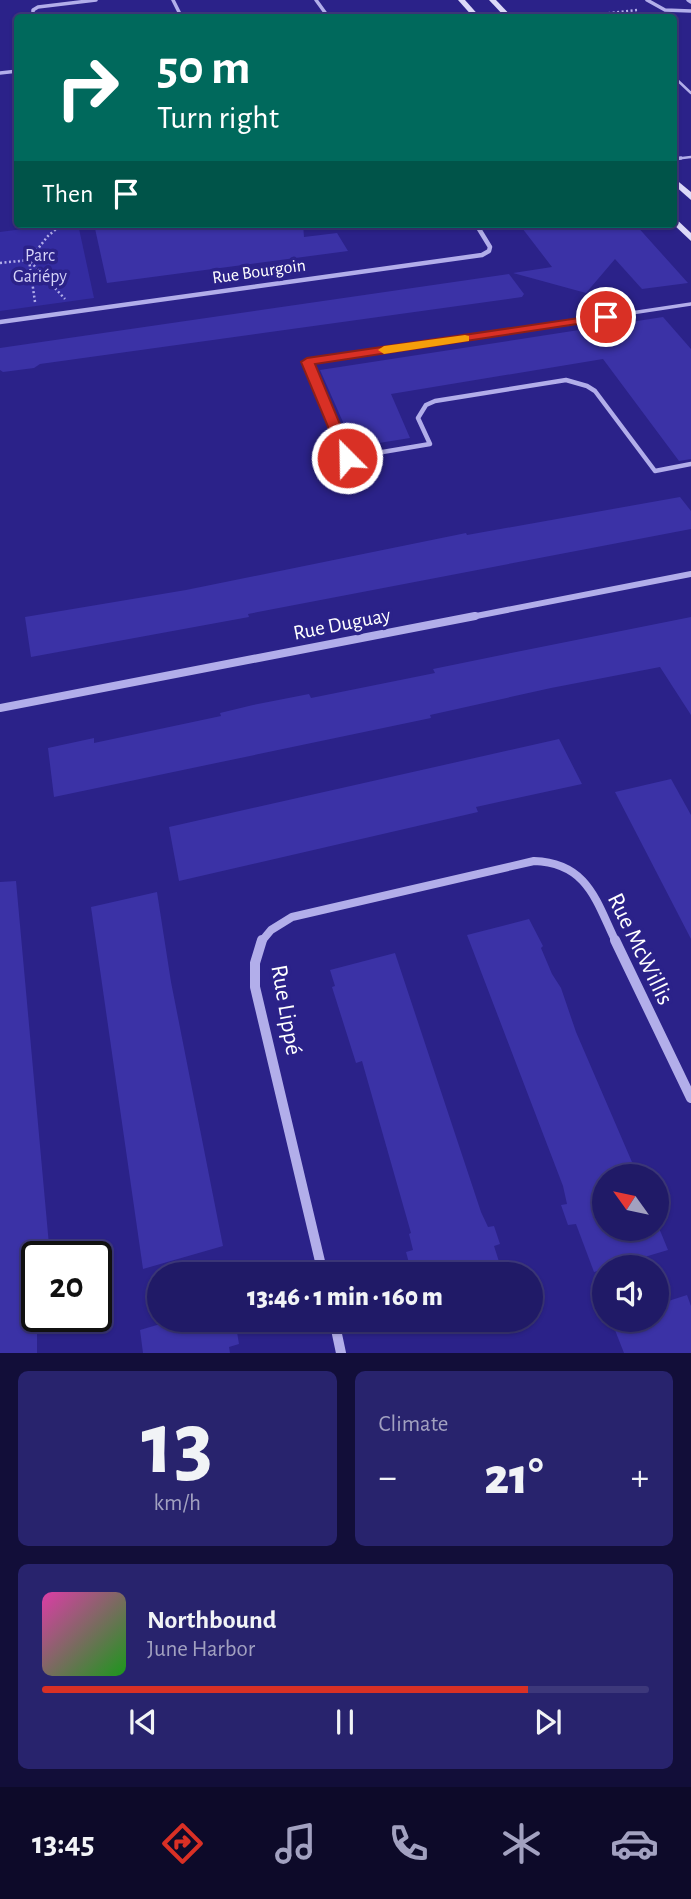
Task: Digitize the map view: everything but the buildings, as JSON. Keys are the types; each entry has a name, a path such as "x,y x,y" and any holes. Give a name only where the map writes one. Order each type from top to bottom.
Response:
{"main road":[{"path":"461,0 474,14"},
{"path":"492,0 506,14"},
{"path":"677,183 691,197"},
{"path":"677,223 691,237"}],"street":[{"path":"33,14 33,10 38,7 96,0"},
{"path":"647,0 660,8 691,11"},
{"name":"Rue Bourgoin","path":"0,322 482,255 489,251 490,247 478,228"},
{"name":"Rue Duguay","path":"0,708 691,574"},
{"name":"Rue Lippé","path":"320,1262 255,987 253,963 259,942 273,927 292,917 534,861 550,861 563,865"},
{"name":"Rue McWillis","path":"563,865 576,872 587,883 691,1098"},
{"path":"337,1332 341,1353"}],"lane":[{"path":"677,80 691,93"},
{"path":"691,304 307,362 347,458 430,444 418,418 426,405 435,401 566,380 595,391 655,471 691,464"}],"path":[{"path":"605,14 660,8"},
{"path":"0,263 33,258 48,236 57,228"},
{"path":"29,260 76,312"},
{"path":"29,260 37,317"}],"green space":[{"name":"Parc Gariépy","path":"30,228 79,228 94,298 0,311 0,232"}],"slow traffic":[{"path":"384,350 465,338"}],"route":[{"path":"347,458 307,362 606,317"}]}
